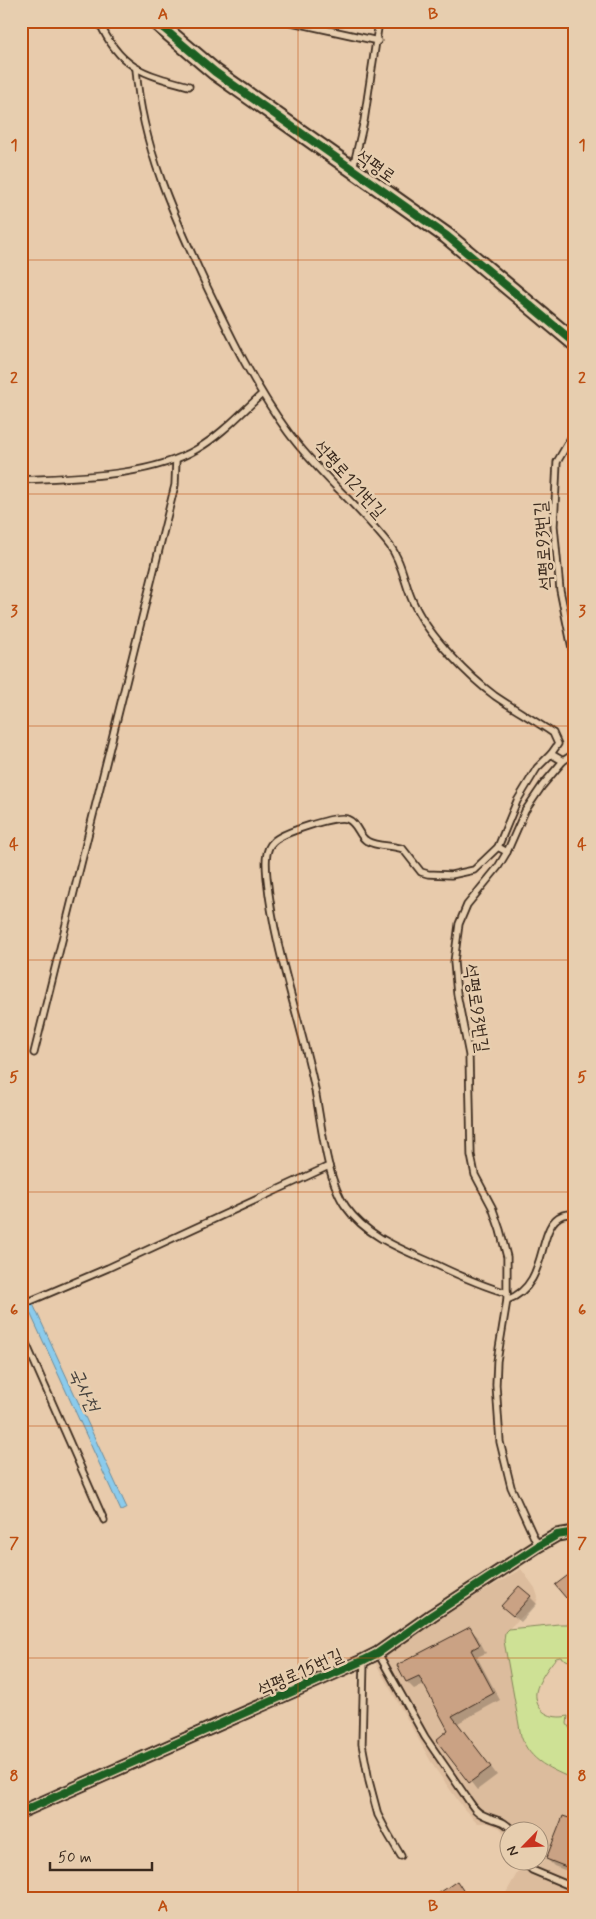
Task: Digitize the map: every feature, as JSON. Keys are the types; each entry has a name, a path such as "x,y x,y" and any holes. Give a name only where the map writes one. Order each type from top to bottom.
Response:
{"street":[{"name":"석평로","path":"155,21 215,72 447,236 575,343"},
{"name":"석평로15번길","path":"21,1812 378,1653 432,1615 538,1546 557,1536 575,1532"}],"lane":[{"path":"99,21 105,36 122,57 136,69 189,86"},
{"path":"287,21 378,41"},
{"path":"353,168 364,121 378,41 379,21"},
{"name":"석평로121번길","path":"136,69 142,119 152,156 168,197 223,320 262,394 289,433 392,549 414,606 440,643 495,696 553,733 558,744 551,754"},
{"path":"21,480 134,470 176,460 213,439 262,394"},
{"name":"석평로93번길","path":"575,431 557,462 554,526 560,590 575,663"},
{"path":"34,1053 175,485 176,460"},
{"name":"석평로93번길","path":"538,1546 511,1487 500,1442 496,1412 497,1361 507,1296 507,1258 492,1207 475,1175 471,1155 469,1055 457,994 454,962 459,924 467,905 498,867 507,852 525,811 542,786 563,761 575,753"},
{"path":"563,761 551,754 537,768 517,801 498,847 474,870 464,873 439,875 422,872 403,849 368,842 363,839 353,823 347,819 325,822 278,836 271,843 266,865 280,949 316,1092 329,1166 346,1207 370,1231 385,1242 468,1280 507,1296 516,1297 526,1289 534,1277 552,1224 562,1215 575,1214"},
{"path":"498,847 507,852"},
{"path":"21,1305 215,1220 329,1166"},
{"path":"21,1332 104,1520"},
{"path":"378,1653 425,1737 468,1801 475,1810 483,1815 504,1822"},
{"path":"364,1660 362,1744 378,1815 401,1856"},
{"path":"537,1872 575,1888"}],"shaded area":[{"path":"521,1569 535,1588 538,1597 536,1604 505,1632 521,1736 542,1764 575,1780 575,1898 503,1898 518,1872 548,1872 548,1822 498,1822 498,1827 488,1823 478,1823 464,1809 434,1767 375,1662 444,1615"}],"green space":[{"path":"575,1624 575,1664 560,1657 556,1658 539,1683 536,1699 538,1705 545,1713 556,1717 568,1716 567,1724 575,1737 575,1780 542,1764 525,1745 521,1736 504,1641 505,1632 508,1629"}],"water":[{"path":"21,1278 127,1508 121,1511 21,1293"}],"building":[{"path":"575,1570 575,1590 566,1598 555,1585"},
{"path":"519,1586 531,1596 513,1616 501,1606"},
{"path":"470,1627 480,1645 471,1650 494,1693 452,1716 491,1767 469,1783 436,1740 448,1730 419,1676 406,1682 397,1665"},
{"path":"563,1816 575,1820 575,1854 569,1868 548,1860 548,1854"},
{"path":"457,1881 468,1898 432,1898"}],"cycle path":[{"path":"155,21 215,72 447,236 575,343"},
{"path":"21,1812 378,1653 432,1615 538,1546 557,1535 575,1532"}],"water label":[{"name":"국사천","path":"85,1389"}]}
